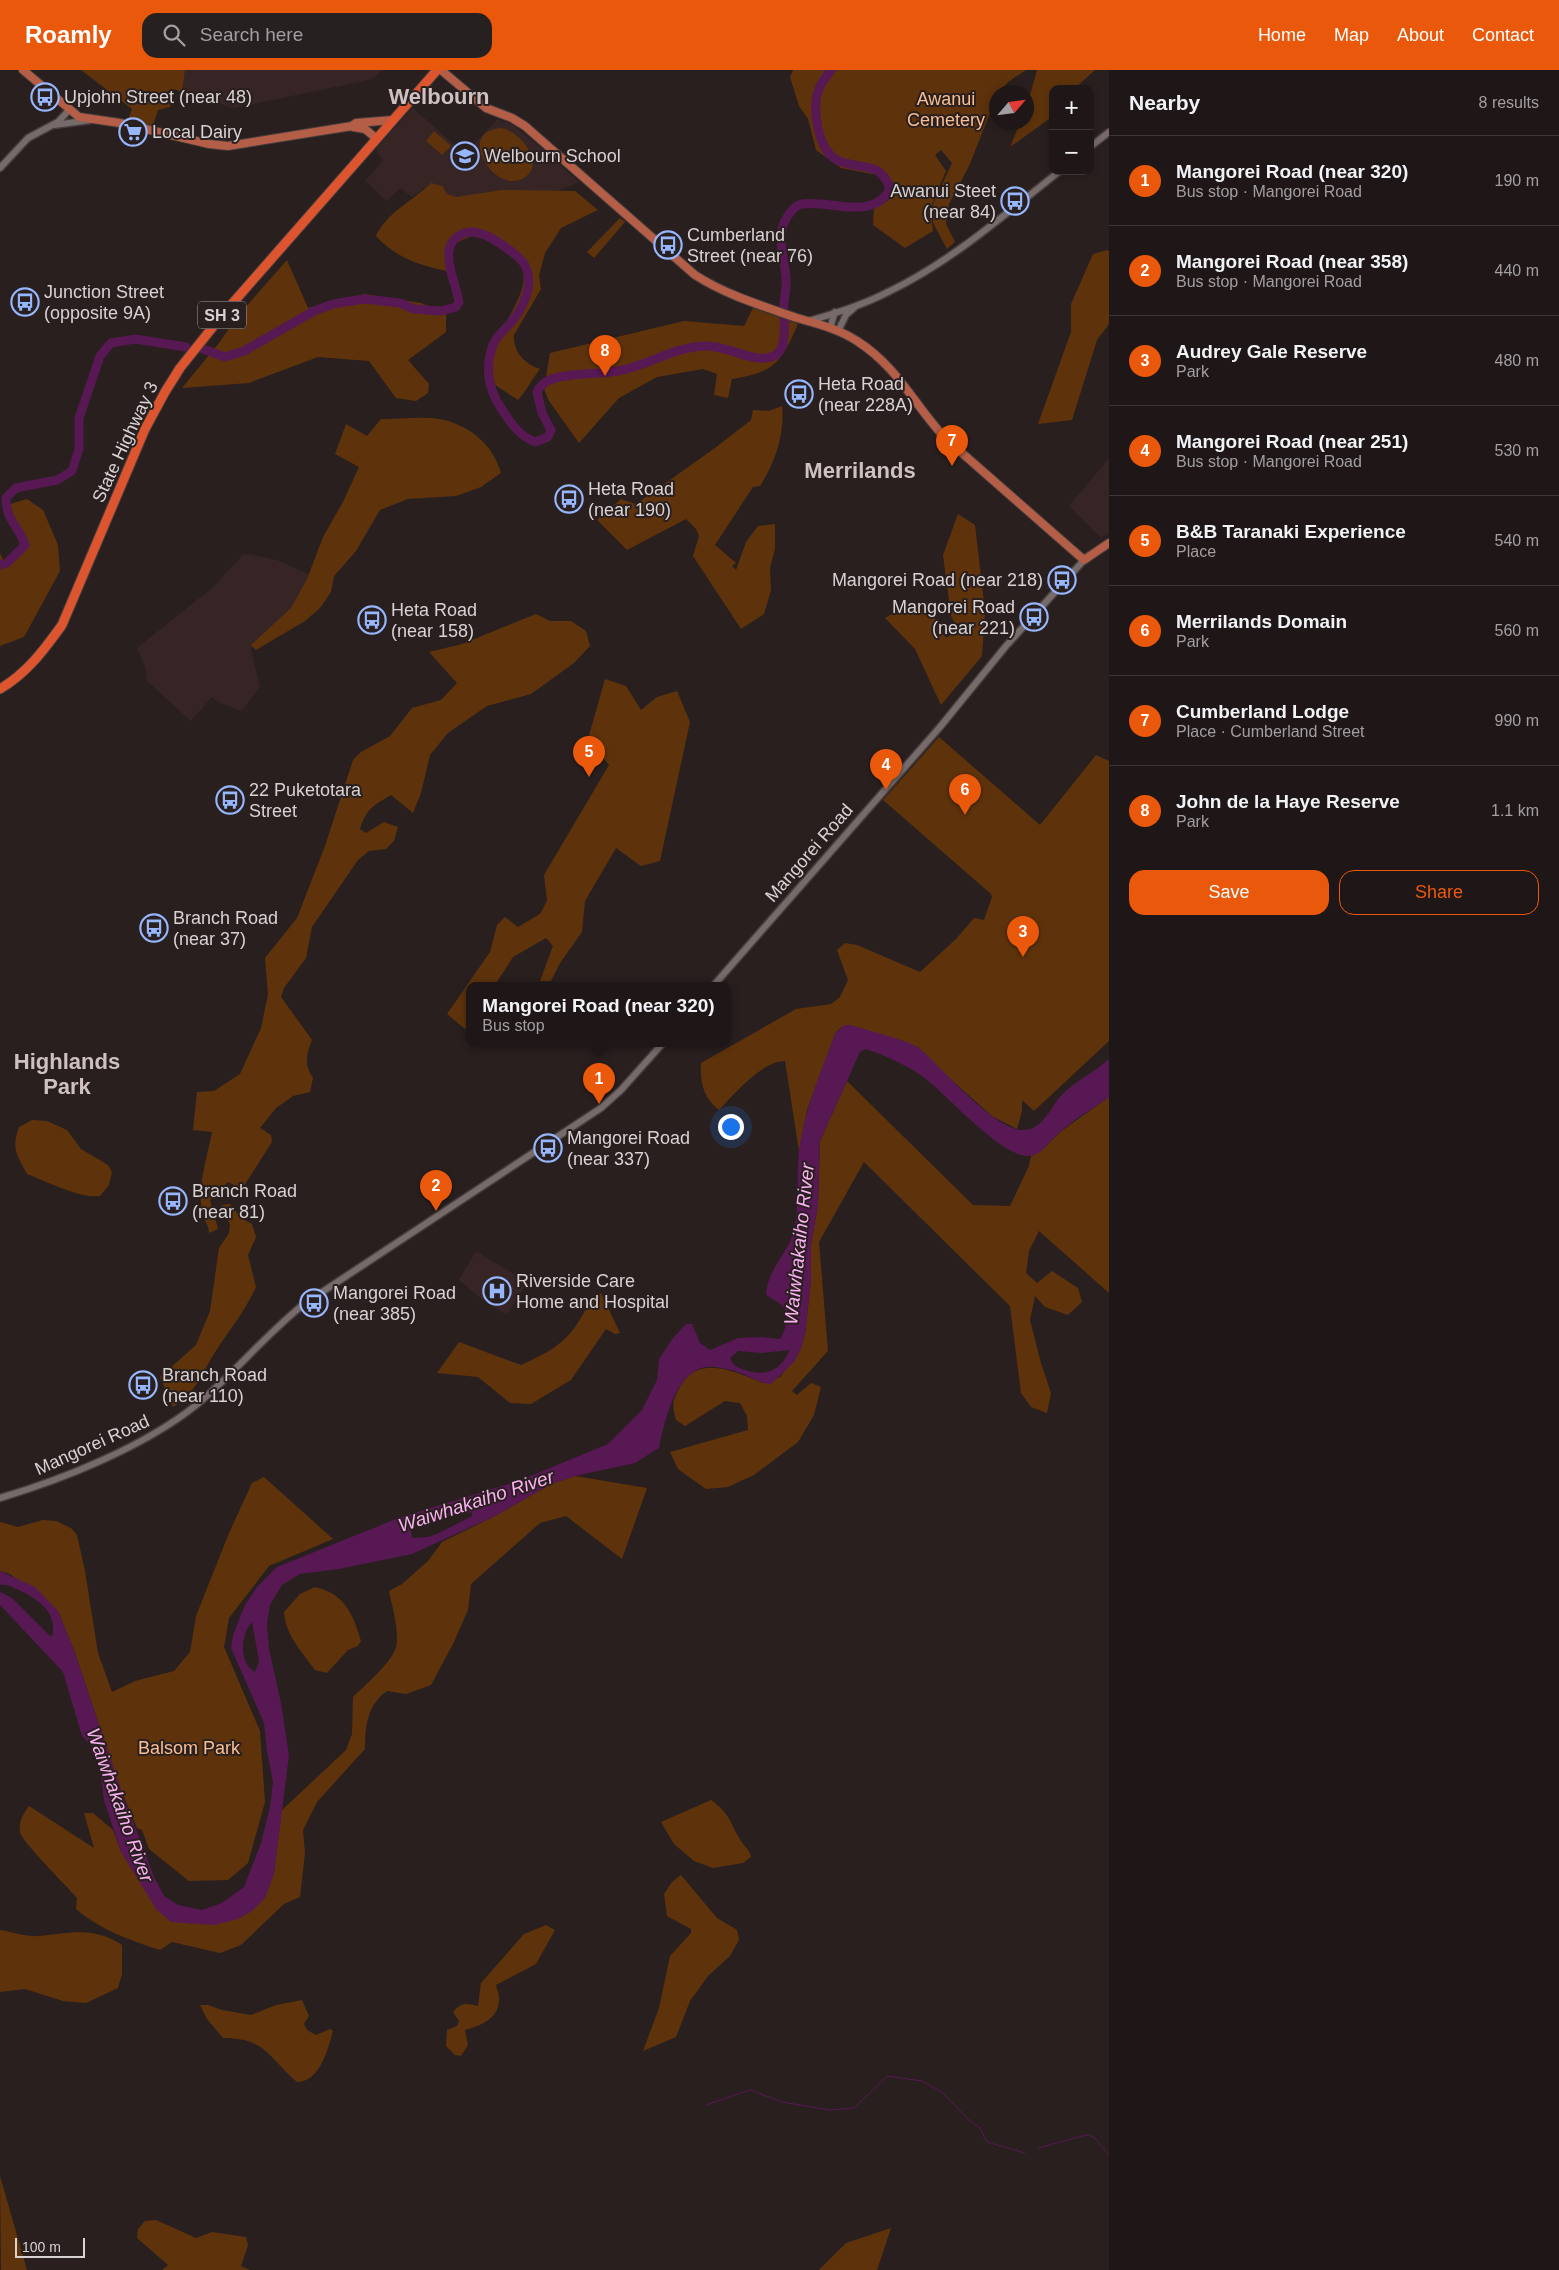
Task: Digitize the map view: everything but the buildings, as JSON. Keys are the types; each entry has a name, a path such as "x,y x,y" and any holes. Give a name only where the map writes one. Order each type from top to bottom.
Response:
{"highway":[{"name":"SH 3","path":"379,136 437,70"},
{"name":"State Highway 3","path":"4,687 26,671 40,656 62,625 145,429 172,380 198,344 379,136"}],"main road":[{"path":"23,70 79,117 126,124 220,146 356,124 393,120"},
{"path":"441,70 486,108 512,118 525,126 696,275 718,288 838,331 856,340 884,362 946,439 1084,560"},
{"path":"370,122 379,136"},
{"path":"352,126 365,129 379,136"},
{"name":"Mangorei Road","path":"1084,560 1109,542"}],"street":[{"path":"0,168 28,138 53,125 69,110"},
{"path":"53,125 94,119"},
{"path":"1094,144 1109,132"},
{"path":"809,321 856,306 900,286 965,245 1055,175"},
{"path":"838,331 846,315 856,306"},
{"path":"830,328 835,312"},
{"name":"Mangorei Road","path":"717,982 940,727 1006,646 1084,560"},
{"name":"Mangorei Road","path":"0,1498 47,1483 117,1452 168,1426 200,1402 271,1331 304,1304 588,1117 621,1090 660,1047"}],"shaded area":[{"path":"185,70 382,70 373,79 233,108 182,92"},
{"name":"Welbourn School","path":"413,108 460,150 467,152 497,119 514,125 579,182 541,198 445,197 424,188 412,197 400,188 387,201 365,181 383,160 377,152 377,147"},
{"path":"1109,458 1109,533 1101,538 1069,506"},
{"path":"248,554 277,560 315,577 290,616 251,649 260,687 242,711 220,703 212,697 191,721 147,681 145,666 137,648 212,588 243,555"},
{"name":"Riverside Care Home and Hospital","path":"476,1251 527,1282 507,1315 483,1300 459,1280"}],"green space":[{"path":"81,70 185,70 182,92 174,89 170,107 158,110 152,128 127,122 132,109"},
{"path":"793,70 1026,70 1006,85 989,85 989,116 969,166 949,204 946,224 955,242 947,249 933,223 933,204 952,163 941,150 935,155 946,171 930,209 933,231 905,248 873,225 874,205 887,201 894,195 894,184 888,177 841,168 816,150 808,119 799,106 790,77"},
{"name":"Awanui Cemetery","path":"1037,70 1095,70 1078,85 1049,85 1049,119 1034,130 1033,85"},
{"path":"501,128 517,136 530,151 532,168 528,175 519,180 508,180 498,176 489,168 483,158 480,148 481,139 488,131"},
{"name":"Awanui Cemetery","path":"1017,130 1034,130 1010,147"},
{"path":"434,131 451,146 442,155 426,141"},
{"path":"431,183 442,186 447,194 456,197 502,190 575,191 598,210 561,228 545,253 539,276 541,289 514,335 516,347 521,356 529,364 540,369 518,400 486,379 496,343 518,300 522,287 524,275 521,264 513,254 485,238 476,236 467,238 455,244 448,271 409,260 391,250 376,236 393,213"},
{"path":"620,218 625,222 594,258 587,252"},
{"path":"1109,251 1109,324 1097,340 1072,420 1038,424 1071,332 1071,304 1093,254"},
{"path":"287,260 308,308 365,294 421,303 446,313 446,332 408,360 429,384 428,393 416,401 396,398 369,361 318,357 249,383 182,388 219,343 237,317"},
{"path":"753,308 798,324 787,348 768,369 732,379 728,398 714,395 717,374 703,369 657,377 619,398 579,443 549,401 544,389 550,353 684,321 744,326"},
{"path":"782,406 783,417 780,438 770,468 760,486 753,487 715,545 736,563 732,566 736,570 746,542 758,526 775,524 775,549 770,568 771,590 764,614 741,629 693,556 699,536 696,529 686,519 627,550 597,520 621,499 636,504 751,420 753,410 769,411"},
{"path":"433,418 461,426 478,437 486,445 492,453 501,473 481,487 456,496 408,499 380,510 356,551 334,576 331,592 320,608 305,621 256,650 251,645 291,608 307,579 323,537 343,502 359,467 335,454 346,424 367,436 381,419"},
{"path":"27,499 43,510 58,545 60,571 24,637 0,646 0,553 4,562 18,547 21,536 7,505"},
{"path":"958,514 975,525 985,611 982,656 941,705 915,649 885,618 910,604 933,615 946,638 958,629 951,616 943,555"},
{"path":"536,614 550,621 571,621 586,631 590,646 574,663 531,694 487,706 448,733 430,755 421,793 413,813 391,795 368,812 360,829 366,833 384,822 398,827 394,841 386,849 369,851 358,860 312,927 306,958 284,988 281,997 312,1040 307,1059 308,1068 313,1078 310,1092 293,1096 276,1108 260,1128 271,1135 272,1142 242,1189 228,1182 210,1200 218,1229 209,1233 201,1205 201,1184 212,1132 193,1130 197,1092 214,1091 240,1074 261,1028 268,994 265,958 297,918 325,846 353,760 361,752 390,736 412,708 441,700 457,683 429,652 462,644"},
{"path":"605,679 626,686 641,710 657,697 677,691 690,722 660,861 641,866 616,848 585,901 582,932 560,963 551,981 540,981 553,946 546,938 513,957 497,982 469,982 490,952 497,925 505,917 518,927 540,914 547,901 544,875 609,765 588,739"},
{"path":"939,737 1040,825 1096,755 1109,761 1109,1041 1034,1111 1022,1100 1022,1111 1017,1129 992,1116 938,1068 918,1047 850,1025 840,1028 835,1034 807,1110 799,1151 785,1061 776,1062 758,1072 740,1087 719,1110 706,1095 701,1077 701,1063 796,1009 831,1004 840,997 848,980 837,950 845,943 857,945 920,972 956,939 974,918 984,920 992,897 991,894 883,800"},
{"path":"466,987 465,1029 447,1014"},
{"path":"847,1081 973,1205 1010,1206 1029,1166 1031,1156 1043,1149 1060,1132 1109,1097 1109,1293 1039,1231 1029,1251 1026,1273 1037,1283 1052,1271 1078,1288 1082,1302 1068,1315 1045,1307 1035,1296 1030,1320 1051,1393 1047,1413 1031,1407 1021,1393 1010,1306 864,1162 819,1242 828,1351 792,1391 797,1395 811,1383 821,1387 814,1415 798,1442 754,1475 728,1487 706,1489 678,1469 670,1452 748,1430 747,1416 740,1403 725,1401 685,1426 676,1420 673,1406 674,1400 680,1387 697,1370 718,1368 730,1370 763,1383 780,1377 800,1351 805,1334 811,1280 811,1245 818,1205 820,1141"},
{"path":"32,1120 47,1121 67,1130 81,1149 108,1165 112,1172 109,1185 100,1196 83,1195 73,1192 27,1174 16,1152 15,1141 19,1127"},
{"path":"230,1204 241,1218 252,1224 256,1237 248,1255 256,1287 199,1380 188,1395 173,1407 160,1377 196,1345 210,1311 219,1248 229,1233 230,1225 222,1205"},
{"path":"601,1293 620,1333 615,1334 606,1329 571,1380 531,1404 510,1403 478,1377 437,1373 459,1342 521,1365 552,1349 566,1338 590,1304"},
{"path":"575,1476 647,1488 622,1559 566,1516 540,1523 471,1584 468,1610 453,1644 431,1685 406,1694 387,1691 380,1697 368,1717 365,1749 317,1802 303,1830 305,1853 300,1897 284,1904 241,1945 220,1953 172,1942 160,1950 116,1934 95,1923 76,1909 77,1898 22,1837 20,1832 21,1821 29,1806 94,1848 84,1813 93,1813 113,1830 121,1852 189,1924 274,1874 281,1811 346,1750 352,1734 353,1697 382,1668 395,1650 397,1629 389,1591 402,1584 428,1561 442,1542 495,1516 551,1484"},
{"name":"Balsom Park","path":"264,1477 333,1539 269,1566 229,1618 224,1647 260,1731 265,1802 248,1863 228,1880 189,1881 149,1849 142,1830 137,1828 120,1787 74,1650 58,1611 10,1574 0,1571 0,1522 18,1527 43,1520 56,1521 71,1528 77,1535 85,1571 98,1653 112,1692 135,1681 174,1671 190,1652 196,1616 229,1533 252,1483"},
{"path":"315,1587 325,1590 341,1600 355,1622 361,1641 358,1646 348,1650 327,1673 315,1670 295,1642 285,1620 284,1612 300,1594"},
{"path":"711,1800 727,1816 750,1853 751,1857 743,1863 713,1868 694,1861 674,1844 661,1822"},
{"path":"681,1875 717,1918 737,1930 739,1940 730,1956 708,1976 690,2001 676,2037 643,2051 659,2008 670,1956 691,1933 691,1929 667,1916 664,1894 672,1882"},
{"path":"546,1925 555,1930 536,1964 496,1985 499,1999 495,2013 482,2024 465,2030 468,2045 461,2056 455,2055 446,2046 447,2030 457,2026 459,2021 453,2012 464,2004 478,2006 481,1983 524,1934"},
{"path":"0,1930 34,1936 82,1932 101,1935 111,1939 122,1945 122,1974 118,1988 86,2003 63,2001 25,1989 0,1992"},
{"path":"302,2000 309,2016 304,2024 307,2030 316,2035 330,2029 333,2031 322,2063 317,2071 305,2081 297,2082 258,2045 249,2041 223,2038 207,2019 200,2005 208,2005 222,2010 251,2015 276,2005"},
{"path":"0,2176 27,2270 1,2270"},
{"path":"156,2220 196,2238 212,2232 246,2237 248,2245 241,2266 250,2270 162,2270 168,2265 137,2238 138,2229 145,2221"},
{"path":"891,2228 877,2270 819,2270 846,2243"}],"water":[{"name":"Waiwhakaiho River","path":"844,1025 850,1025 914,1045 988,1113 1003,1123 1018,1129 1030,1129 1039,1124 1063,1093 1109,1059 1109,1097 1065,1128 1038,1153 1030,1156 1019,1154 1006,1148 991,1138 937,1088 913,1070 890,1058 866,1049 860,1052 820,1141 818,1205 811,1245 811,1280 805,1334 800,1351 794,1362 771,1384 731,1370 714,1367 701,1368 689,1376 676,1394 667,1416 659,1448 635,1463 575,1476 551,1484 495,1516 412,1554 339,1569 300,1574 282,1585 270,1605 267,1624 269,1649 281,1703 289,1755 274,1874 265,1898 252,1911 238,1919 214,1925 171,1922 156,1909 121,1852 104,1800 99,1762 94,1748 82,1736 63,1672 0,1605 0,1592 12,1598 50,1636 53,1635 53,1627 49,1613 46,1608 23,1592 9,1586 0,1585 0,1571 35,1587 58,1611 74,1650 120,1787 154,1877 164,1896 178,1905 202,1910 222,1903 244,1887 261,1843 270,1807 273,1782 264,1723 231,1648 233,1635 245,1605 257,1587 277,1567 401,1517 521,1480 608,1444 642,1410 657,1380 659,1359 673,1338 686,1324 692,1324 700,1343 710,1350 738,1338 761,1337 780,1339 786,1321 785,1310 783,1306 766,1294 773,1270 788,1246 794,1229 801,1136 814,1091 835,1034","holes":["790,1350 782,1363 777,1367 759,1373 734,1365 730,1358 738,1351 761,1353","472,1512 472,1516 437,1534 413,1538 411,1534 412,1526 419,1521","252,1622 259,1661 255,1672 246,1662 244,1655 244,1640 248,1627"]}],"waterway":[{"path":"203,349 225,357 244,351 314,311 333,304 364,299 400,303 414,309 441,311 456,307 459,302 449,263 450,247 453,241 460,235 474,232 490,237 505,247 517,256 527,271 529,279 526,296 518,313 492,346 489,359 489,375 492,390 506,416 530,440 535,442 548,437 551,430 542,413 537,392 542,385 552,379 571,375 629,369 693,347 713,346 756,358 771,357 777,354 783,342 786,282 781,236 784,223 789,214 796,206 802,204 813,203 850,207 873,205 882,199 890,189 881,173 868,167 837,160 830,155 825,147 818,128 816,106 820,87 831,70"},
{"path":"0,565 7,563 25,545 10,517 6,498 16,488 57,480 72,471 79,449 79,418 100,356 111,343 135,339 186,347"},
{"path":"706,2105 750,2090 782,2102 830,2110 854,2108 887,2076 922,2081 942,2092 969,2120 979,2127 987,2142 1025,2153"},
{"path":"1038,2148 1086,2135 1094,2137 1109,2155"}],"place":[{"name":"Upjohn Street (near 48)","path":"45,97"},
{"name":"Local Dairy","path":"133,132"},
{"name":"Welbourn School","path":"465,156"},
{"name":"Awanui Steet (near 84)","path":"1015,201"},
{"name":"Cumberland Street (near 76)","path":"668,245"},
{"name":"Junction Street (opposite 9A)","path":"25,302"},
{"name":"John de la Haye Reserve","path":"605,376"},
{"name":"Heta Road (near 228A)","path":"799,394"},
{"name":"Cumberland Lodge","path":"952,466"},
{"name":"Heta Road (near 190)","path":"569,499"},
{"name":"Mangorei Road (near 218)","path":"1062,580"},
{"name":"Mangorei Road (near 221)","path":"1034,617"},
{"name":"Heta Road (near 158)","path":"372,620"},
{"name":"B&B Taranaki Experience","path":"589,777"},
{"name":"Mangorei Road (near 251)","path":"886,790"},
{"name":"22 Puketotara Street","path":"230,800"},
{"name":"Merrilands Domain","path":"965,815"},
{"name":"Branch Road (near 37)","path":"154,928"},
{"name":"Audrey Gale Reserve","path":"1023,957"},
{"name":"Mangorei Road (near 320)","path":"599,1104"},
{"name":"Mangorei Road (near 337)","path":"548,1148"},
{"name":"Branch Road (near 81)","path":"173,1201"},
{"name":"Mangorei Road (near 358)","path":"436,1211"},
{"name":"Riverside Care Home and Hospital","path":"497,1291"},
{"name":"Mangorei Road (near 385)","path":"314,1303"},
{"name":"Branch Road (near 110)","path":"143,1385"}],"district":[{"name":"Welbourn","path":"439,96"},
{"name":"Merrilands","path":"860,470"},
{"name":"Highlands Park","path":"67,1074"}]}
